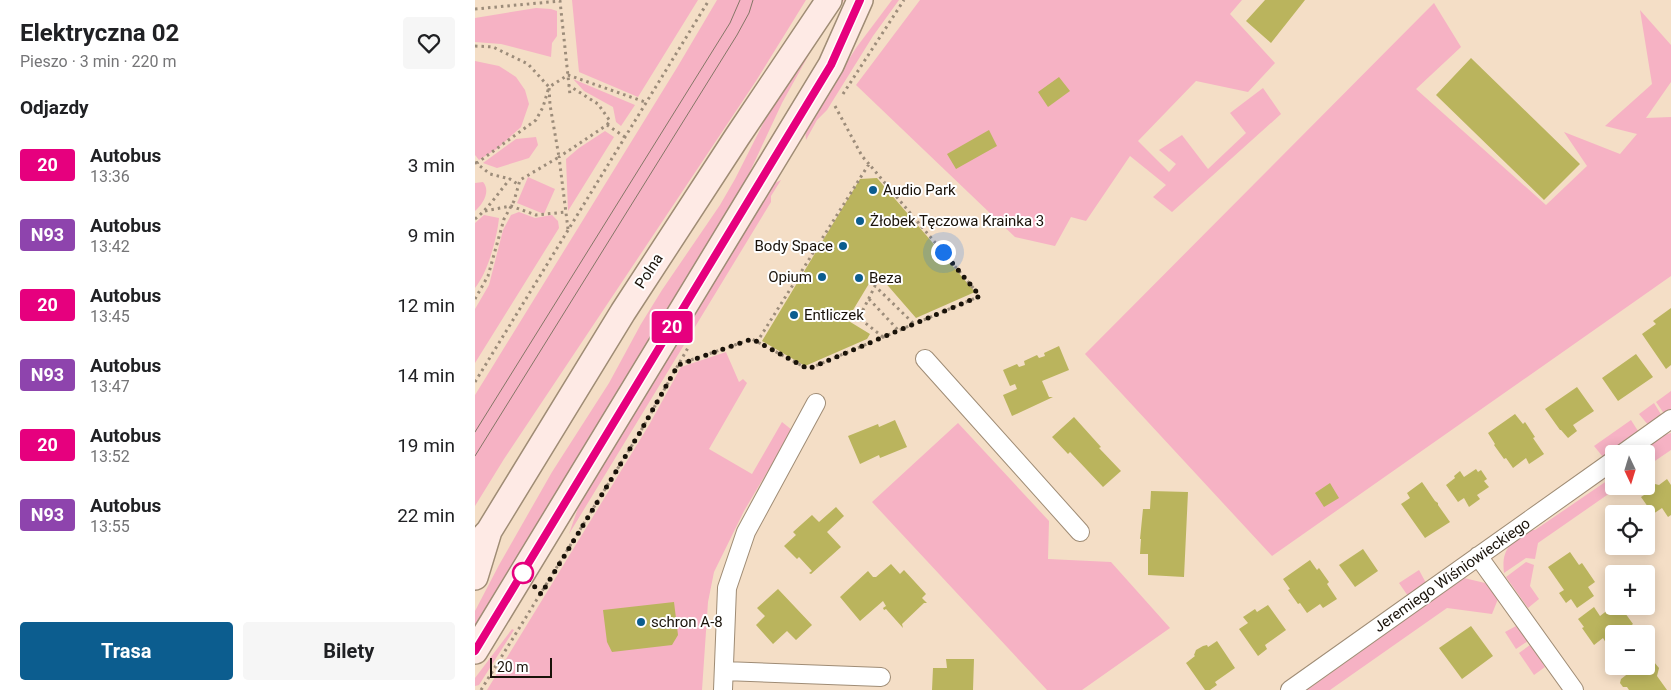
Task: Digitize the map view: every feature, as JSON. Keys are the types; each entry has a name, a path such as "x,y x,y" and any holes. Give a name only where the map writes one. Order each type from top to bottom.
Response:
{"street":[{"name":"Polna","path":"475,577 482,539 623,312 829,0"},
{"path":"831,65 860,0"},
{"path":"475,651 831,65 879,0"},
{"path":"925,359 1080,532"},
{"path":"723,690 727,588 746,532 816,403"},
{"path":"1635,445 1671,419"},
{"name":"Jeremiego Wiśniowieckiego","path":"1289,690 1605,466"},
{"path":"1478,556 1574,690"},
{"path":"724,672 881,677"}],"path":[{"path":"475,382 709,0"},
{"path":"830,114 904,0"},
{"path":"475,9 560,1 570,95"},
{"path":"475,46 493,47 528,64 549,88 569,230"},
{"path":"569,75 645,102"},
{"path":"519,185 510,179 491,174 476,163 536,120 543,108 549,88 569,75"},
{"path":"475,300 488,276 504,220 520,180 607,126 609,121 598,104 569,85"},
{"path":"678,365 752,339 808,369 980,296 861,156 835,106"},
{"path":"607,126 625,136"},
{"path":"757,342 869,164"},
{"path":"475,219 485,211 510,179"},
{"path":"485,211 511,206 536,215 566,212"},
{"path":"883,337 859,318 875,286 914,324"},
{"path":"869,299 899,330"},
{"path":"481,690 639,434 694,339"}],"shaded area":[{"path":"572,0 698,0 638,97 579,72"},
{"path":"717,0 806,0 756,81 504,459 475,506 475,395"},
{"path":"838,0 844,0 812,49 782,103 747,178 475,626 475,611 552,472 609,383 662,290 720,205 770,110"},
{"path":"892,0 899,0 873,36 827,110 817,120 806,140 805,129 856,48"},
{"path":"920,0 1242,0 1230,14 1275,63 1248,92 1196,81 1138,141 1169,172 1176,164 1159,150 1182,135 1208,169 1246,133 1230,113 1263,88 1281,114 1172,212 1153,197 1166,185 1130,156 1086,221 1071,217 1055,246 1015,237 856,85"},
{"path":"1434,3 1461,47 1416,89 1546,205 1587,166 1564,132 1620,154 1637,134 1605,126 1652,84 1640,10 1671,45 1671,82 1646,118 1671,117 1671,276 1272,556 1085,354"},
{"path":"536,8 557,11 557,36 552,43 551,57 501,44 475,42 475,18"},
{"path":"475,61 499,66 516,77 525,90 529,104 521,127 498,148 479,160 475,155"},
{"path":"573,79 635,105 621,126 616,122 613,107 584,91"},
{"path":"605,131 614,137 568,211 566,159"},
{"path":"536,137 538,145 529,158 497,168 483,163 516,139"},
{"path":"528,177 555,189 544,214 517,203"},
{"path":"781,180 771,196 771,202 569,534 580,502 773,184"},
{"path":"483,182 486,193 481,205 475,211 475,183"},
{"path":"519,212 535,218 552,215 558,221 559,228 475,363 475,309 489,285 503,230 511,215"},
{"path":"484,215 499,218 491,255 484,273 475,288 475,223"},
{"path":"726,352 739,382 743,379 747,383 709,449 752,474 782,422 792,430 744,511 714,572 708,602 702,690 487,690 649,425 681,367"},
{"path":"1671,391 1671,410 1665,415 1656,402"},
{"path":"1654,403 1662,416 1649,426 1639,414"},
{"path":"1631,420 1638,431 1619,445 1605,445 1605,456 1603,457 1594,446"},
{"path":"958,423 1049,521 1048,559 1111,562 1170,628 1082,690 1047,690 872,502"},
{"path":"1671,433 1671,450 1655,461 1655,445 1650,445 1664,435"},
{"path":"1605,482 1605,495 1607,495 1538,543 1535,559 1526,558 1504,573 1504,558 1508,547 1528,530 1535,530"},
{"path":"1526,562 1534,565 1530,586 1539,599 1528,608 1506,577"},
{"path":"1419,570 1426,583 1408,596 1399,583"},
{"path":"1464,578 1485,583 1498,599 1492,614 1447,608 1330,690 1307,690 1380,638 1379,636"},
{"path":"1516,626 1528,641 1516,649 1505,632"},
{"path":"512,629 514,630 479,685 475,686 475,678"},
{"path":"1530,645 1545,667 1534,675 1519,653"}],"building":[{"path":"1265,0 1305,0 1271,43 1246,21"},
{"path":"1471,58 1580,164 1544,200 1436,95"},
{"path":"1059,77 1070,91 1048,107 1038,92"},
{"path":"989,130 997,146 956,169 947,154"},
{"path":"877,178 975,292 916,318 876,272 847,320 870,334 867,339 805,366 762,341 860,179"},
{"path":"1671,308 1671,365 1666,369 1642,334 1656,324 1653,321"},
{"path":"1059,346 1069,370 1042,381 1049,397 1053,397 1012,416 1003,395 1017,389 1015,384 1010,386 1003,370 1017,364 1019,367 1025,365 1024,361 1037,355 1039,358 1045,356 1044,353"},
{"path":"1636,354 1653,377 1618,401 1602,378"},
{"path":"1577,387 1594,411 1573,425 1577,431 1568,438 1545,409"},
{"path":"1515,414 1523,424 1525,422 1544,454 1529,464 1526,458 1513,468 1494,445 1488,433"},
{"path":"1074,417 1121,471 1103,487 1070,452 1068,454 1052,437"},
{"path":"895,420 907,447 880,458 879,455 860,464 848,436 878,424 879,427"},
{"path":"1476,469 1478,472 1481,470 1487,479 1484,481 1489,487 1477,495 1480,499 1469,507 1464,498 1458,502 1446,485 1460,471 1464,477"},
{"path":"1667,479 1671,485 1671,515 1668,517 1662,508 1655,513 1655,505 1647,505 1641,497 1644,495 1655,495 1655,484 1659,485"},
{"path":"1422,482 1450,522 1425,538 1401,504 1410,498 1407,493"},
{"path":"1330,483 1339,498 1324,507 1315,493"},
{"path":"1151,491 1188,492 1184,577 1148,575 1148,554 1140,554 1140,539 1143,509 1150,509"},
{"path":"836,507 844,516 827,532 841,547 811,574 809,573 812,571 799,557 797,559 784,546 796,535 793,532 812,515 819,522"},
{"path":"1363,549 1378,571 1355,587 1339,565"},
{"path":"1570,552 1579,565 1582,563 1595,582 1588,587 1594,596 1577,608 1571,599 1566,603 1559,593 1564,590 1548,567"},
{"path":"1310,560 1317,570 1319,568 1329,582 1327,584 1337,599 1323,608 1320,604 1307,613 1288,590 1290,589 1283,579"},
{"path":"891,564 900,574 904,570 926,594 922,598 927,603 924,603 902,624 903,628 886,609 884,610 883,608 886,606 883,601 860,621 840,597 868,571 873,577 876,577"},
{"path":"778,589 812,625 796,640 787,631 773,644 756,625 765,616 757,608"},
{"name":"schron A-8","path":"674,602 678,635 672,645 612,652 607,642 603,610"},
{"path":"1268,605 1286,630 1265,645 1267,649 1258,656 1239,629 1248,623 1243,617 1255,609 1257,612"},
{"path":"1594,607 1600,616 1605,612 1605,615 1626,615 1633,624 1605,625 1605,641 1603,638 1594,645 1578,619"},
{"path":"1471,626 1493,656 1462,679 1439,648"},
{"path":"1217,641 1235,668 1215,682 1217,685 1210,690 1205,690 1186,663 1195,656 1196,650 1207,645 1208,647"},
{"path":"946,659 974,659 973,690 932,690 933,668 947,668"},
{"path":"1655,663 1659,668 1657,676 1667,690 1629,690 1620,683 1621,679 1626,675 1655,675"}],"tram line":[{"path":"475,432 730,23 740,0"},
{"path":"475,456 737,35 749,13 753,0"}],"bus line":[{"name":"20","path":"475,651 831,65 860,0"}],"place":[{"name":"Audio Park","path":"873,190"},
{"name":"Żłobek Tęczowa Krainka 3","path":"860,221"},
{"name":"Body Space","path":"843,246"},
{"name":"Opium","path":"822,277"},
{"name":"Beza","path":"859,278"},
{"name":"Entliczek","path":"794,315"},
{"name":"schron A-8","path":"641,622"}],"route":[{"path":"523,573 541,594 639,434 678,365 752,339 808,369 980,296 943,252"}]}
